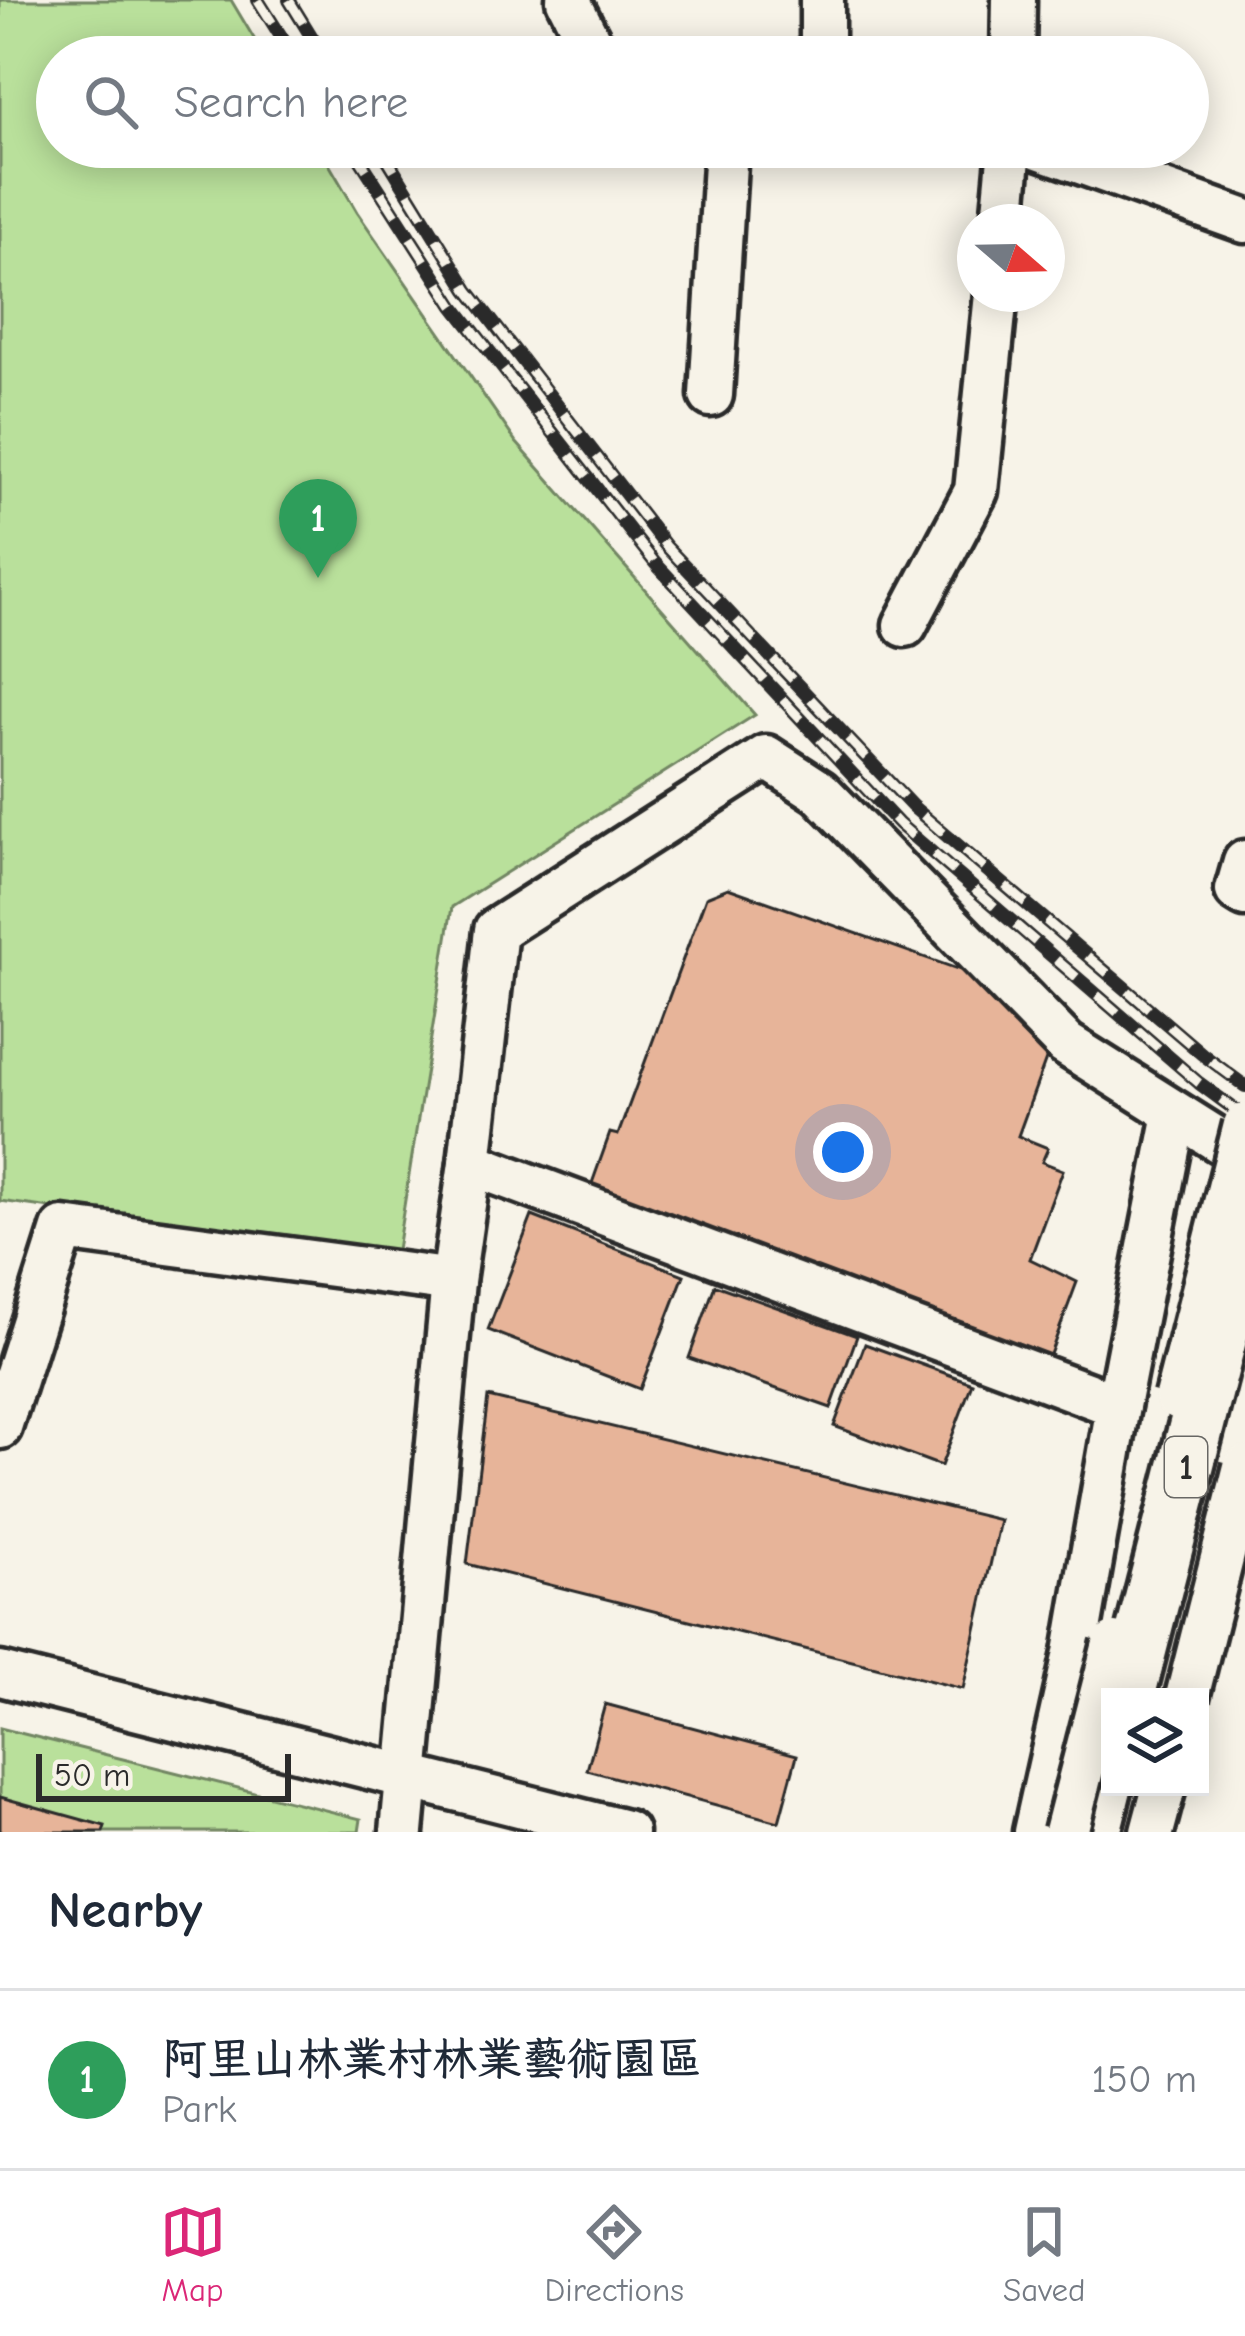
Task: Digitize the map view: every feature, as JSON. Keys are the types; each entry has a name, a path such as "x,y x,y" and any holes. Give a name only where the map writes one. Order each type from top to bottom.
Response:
{"main road":[{"name":"1","path":"1129,1688 1245,1238"},
{"name":"1","path":"1191,1688 1245,1373"},
{"path":"1093,1832 1102,1796"},
{"path":"1129,1832 1138,1796"}],"street":[{"path":"568,0 586,36"},
{"path":"822,0 822,36"},
{"path":"1013,36 1014,0"},
{"path":"711,395 725,168"},
{"path":"1005,204 1008,168"},
{"path":"1098,168 1245,221"},
{"path":"905,625 976,491 994,312"},
{"path":"402,1832 453,1281 496,930 766,757 820,792 1066,1044 1245,1157"},
{"path":"1245,862 1237,890 1245,895"},
{"path":"1035,1832 1075,1653 1175,1114"},
{"path":"1066,1832 1245,1125"},
{"path":"470,1162 1118,1406"},
{"path":"0,1427 63,1229 453,1281"},
{"path":"1192,1688 1245,1467"},
{"path":"1193,1688 1245,1545"},
{"path":"0,1674 626,1832"},
{"path":"1152,1832 1162,1796"},
{"path":"1171,1832 1180,1796"}],"green space":[{"path":"0,0 231,0 252,36 36,36 36,168 331,168 516,442 755,715 452,907 396,1256 0,1201"},
{"path":"0,1728 361,1819 359,1832 0,1832"}],"building":[{"path":"728,888 1065,1007 1018,1136 1048,1148 1042,1162 1063,1170 1030,1259 1077,1282 1049,1357 591,1186 610,1133 618,1135 706,897"},
{"path":"532,1216 684,1275 640,1389 488,1330"},
{"path":"715,1285 857,1336 831,1408 689,1358"},
{"path":"865,1344 972,1383 941,1466 834,1426"},
{"path":"488,1397 1000,1520 963,1689 467,1564"},
{"path":"605,1704 797,1755 779,1822 587,1770"},
{"path":"0,1797 105,1826 103,1832 0,1832"}],"railway":[{"path":"258,0 281,36"},
{"path":"289,0 311,36"},
{"path":"365,168 454,306 655,563 899,824 1199,1083 1245,1117"},
{"path":"393,168 468,290 666,546 912,806 1245,1086"}],"place":[{"name":"阿里山林業村林業藝術園區","path":"318,578"}]}
